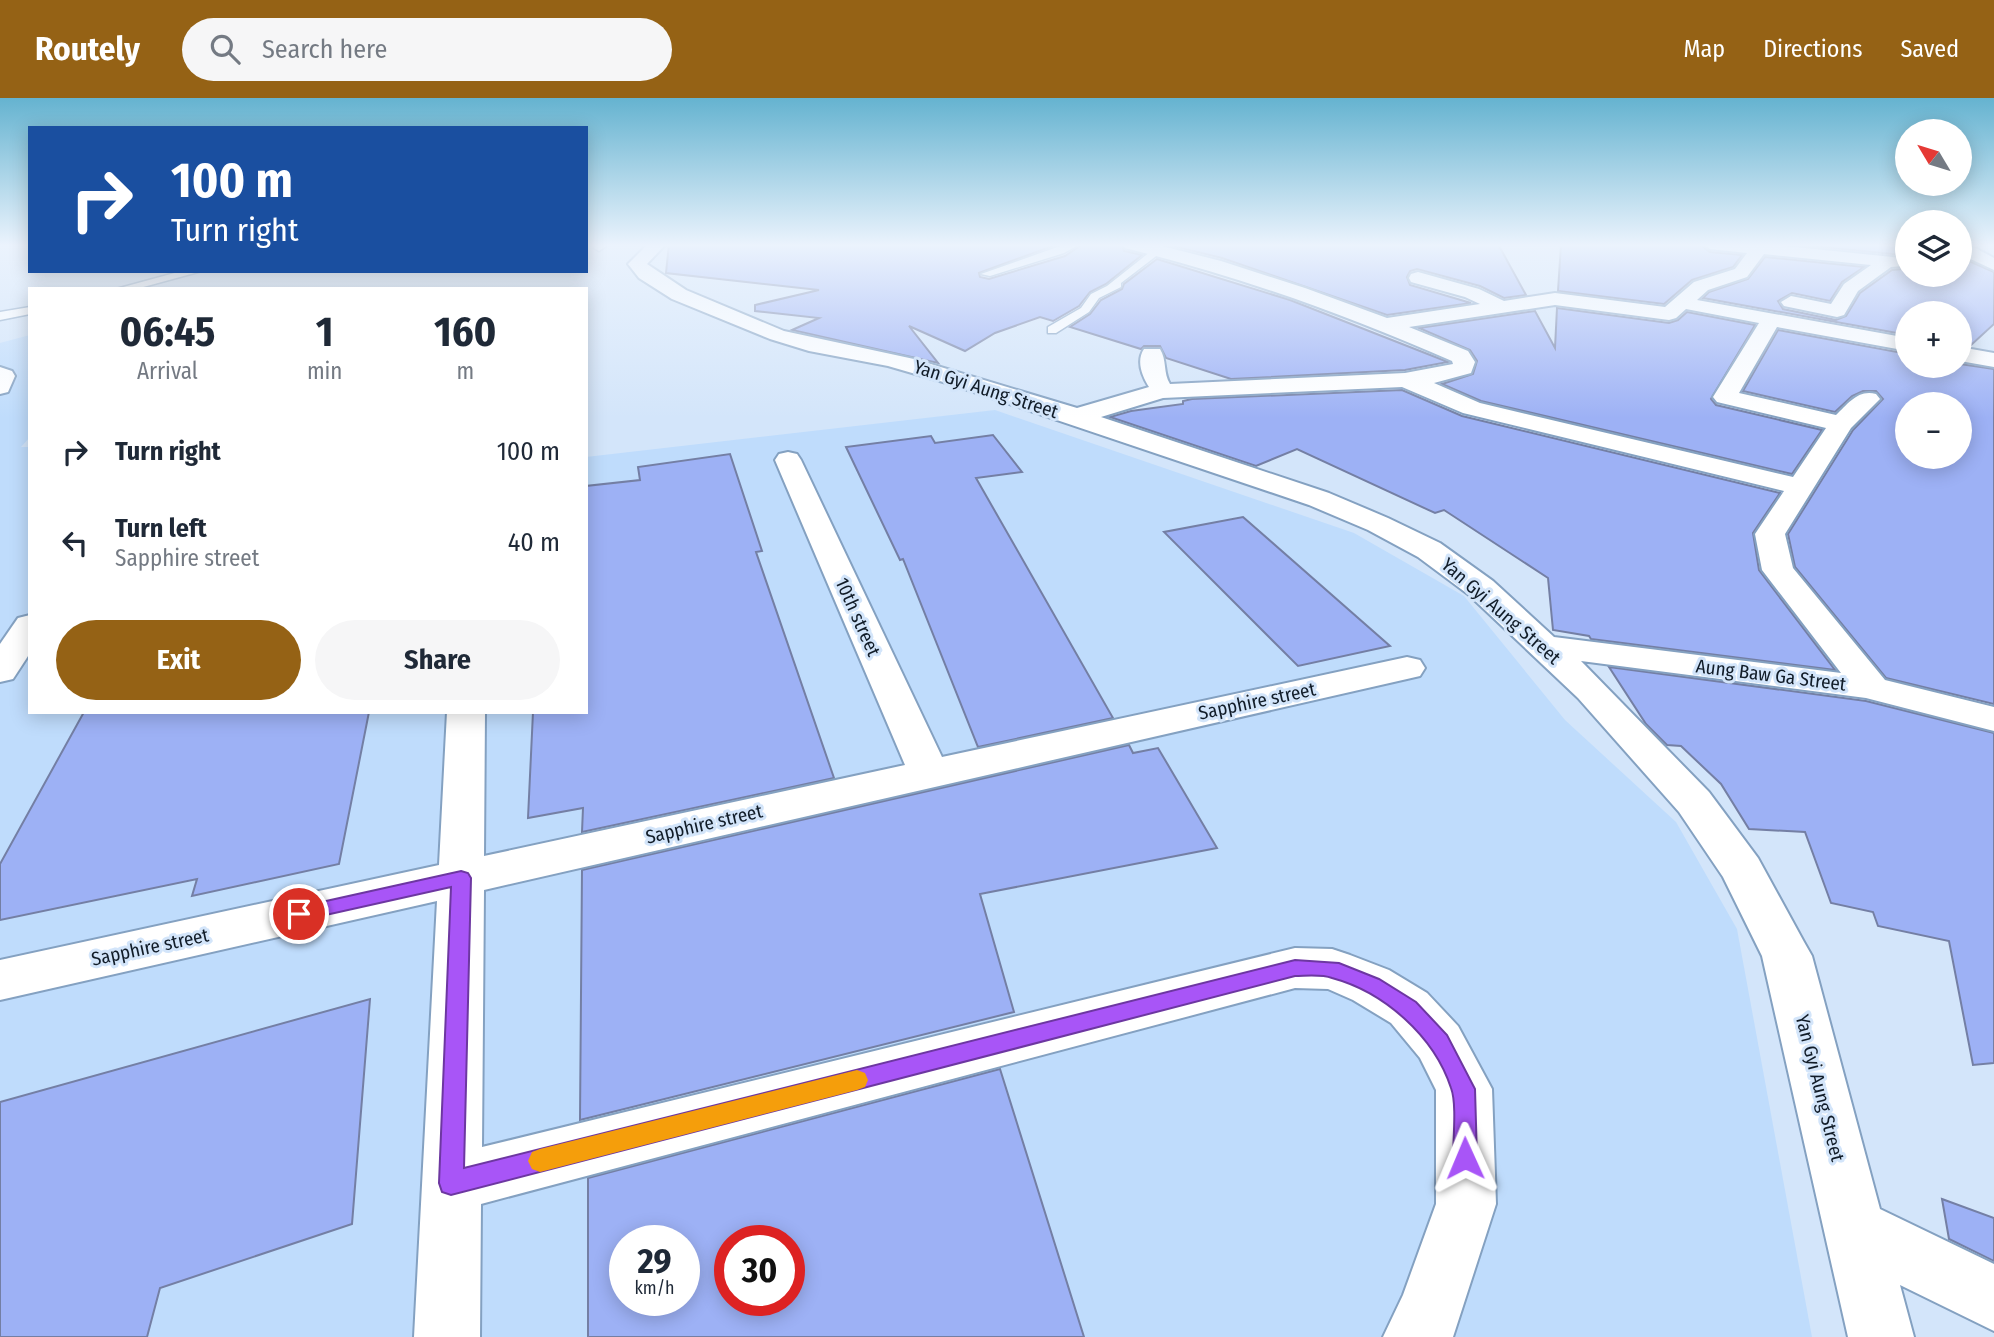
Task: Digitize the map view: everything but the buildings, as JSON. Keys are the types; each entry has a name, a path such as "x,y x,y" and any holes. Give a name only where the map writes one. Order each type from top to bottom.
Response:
{"street":[{"name":"Yan Gyi Aung Street","path":"698,302 778,335 905,364 1075,417 1319,499 1378,524 1429,550 1482,588 1591,690 1694,802 1742,870 1787,957 1881,1337"},
{"path":"1075,417 1163,391 1405,380 1463,368 1464,362 1460,356 1389,324 1324,302"},
{"path":"1490,302 1499,306"},
{"path":"1389,324 1532,302"},
{"path":"1575,302 1666,315 1683,303 1837,310 1842,302"},
{"path":"1770,309 1895,342"},
{"path":"1770,309 1725,397 1841,424"},
{"path":"1152,354 1153,375 1163,391"},
{"path":"1972,356 1994,360"},
{"path":"0,374 4,376 0,387"},
{"path":"1405,380 1472,408 1801,487"},
{"path":"1867,687 1867,681 1778,570 1770,534 1841,424 1868,399"},
{"name":"10th street","path":"788,460 929,774"},
{"path":"0,671 28,628"},
{"name":"Aung Baw Ga Street","path":"1545,646 1867,687 1994,719"},
{"name":"Sapphire street","path":"0,980 1408,668"},
{"path":"447,1337 466,714"},
{"path":"451,1183 1295,968 1332,969 1371,985 1409,1008 1439,1042 1464,1089 1466,1204 1430,1313 1416,1337"},
{"path":"1855,1229 1994,1298"}],"lane":[{"path":"1052,330 1085,310 1091,302"},
{"path":"0,316 28,310"}],"shaded area":[{"path":"28,336 28,439 21,447 28,447 28,714 588,714 588,457 995,410 1354,533 1464,596 1565,720 1676,822 1737,929 1812,1337 0,1337 0,343"}],"slow traffic":[{"path":"540,1161 857,1080"}],"route":[{"path":"299,914 461,878 451,1183 1295,968 1332,969 1371,985 1409,1008 1439,1042 1464,1089 1465,1158"}]}
